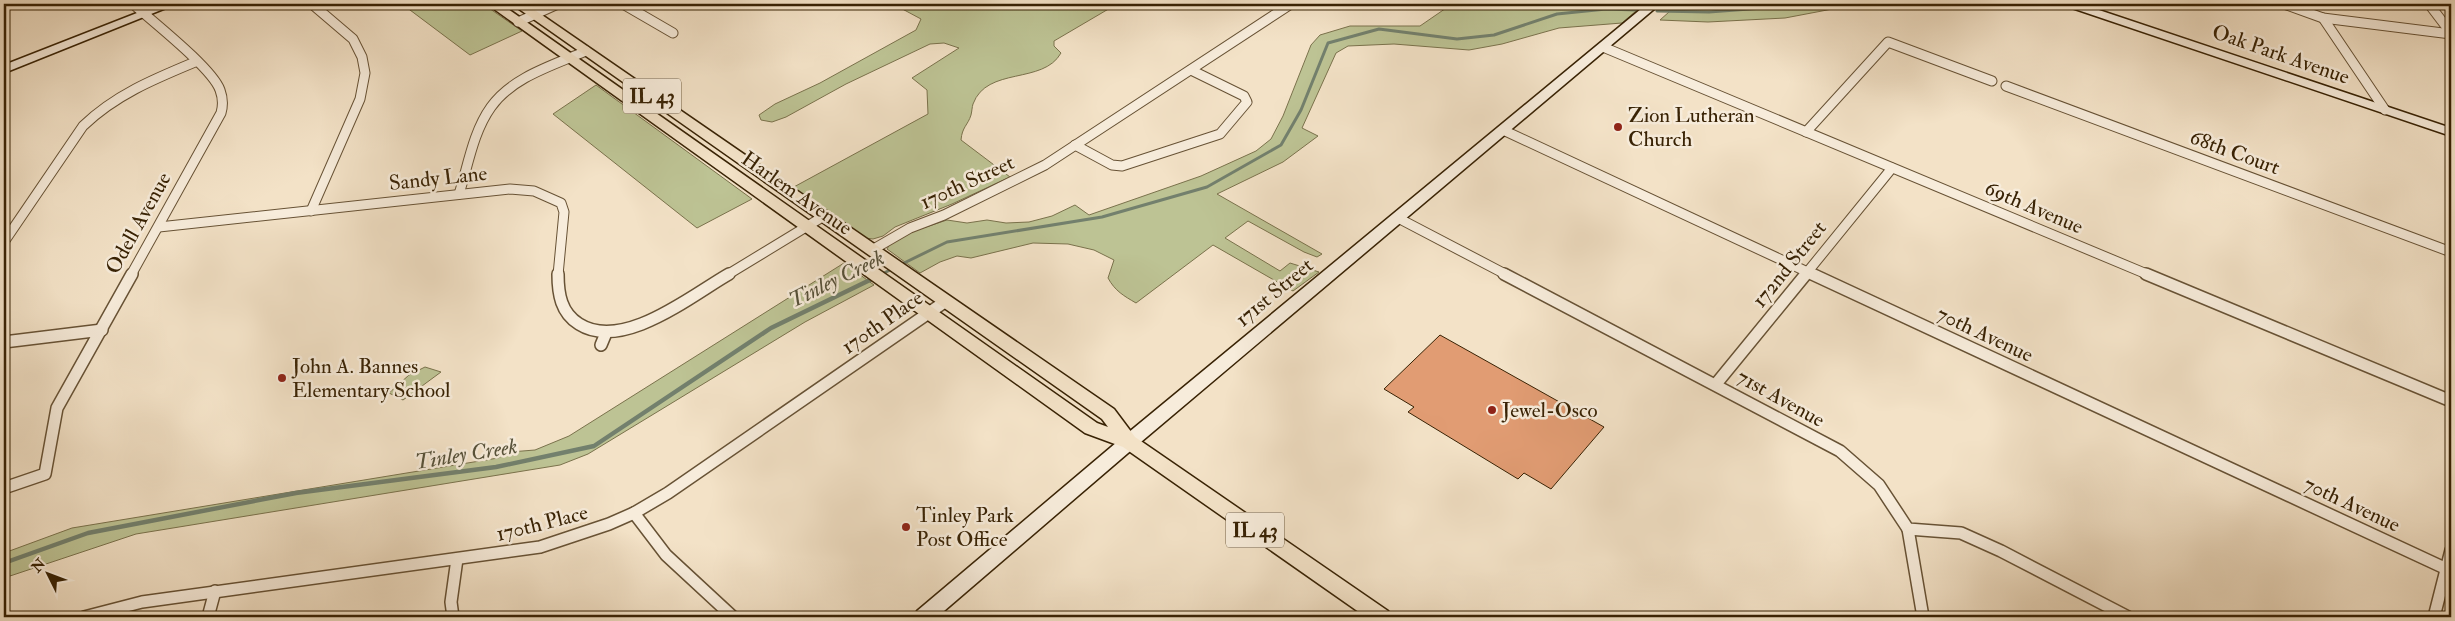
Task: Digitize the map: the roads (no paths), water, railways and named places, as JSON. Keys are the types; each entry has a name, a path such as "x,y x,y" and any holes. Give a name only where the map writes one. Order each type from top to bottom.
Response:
{"main road":[{"name":"Harlem Avenue","path":"493,4 806,228 1091,428 1129,442 1381,617"},
{"name":"Harlem Avenue","path":"518,4 1108,414 1129,442"}],"street":[{"name":"Odell Avenue","path":"4,488 45,474 57,408 159,228 221,113 222,98 220,90 209,74 133,4"},
{"path":"4,69 170,4"},
{"path":"312,4 353,39 362,57 365,73 360,99 312,211"},
{"path":"518,22 558,4"},
{"path":"623,4 673,33"},
{"name":"170th Street","path":"872,250 910,228 944,215 1021,178 1075,146 1289,4"},
{"name":"171st Street","path":"924,617 1129,442 1654,4"},
{"name":"Oak Park Avenue","path":"2070,4 2451,132"},
{"path":"2284,4 2323,18 2451,33"},
{"path":"2429,4 2451,33"},
{"path":"2323,18 2385,110"},
{"path":"1806,132 1888,42 1992,81"},
{"name":"69th Avenue","path":"1603,47 2451,401"},
{"path":"460,194 482,125 491,108 505,93 523,81 586,51"},
{"path":"4,242 83,126 93,115 116,97 131,89 195,62"},
{"path":"1075,146 1112,165 1122,166 1220,134 1226,130 1246,102 1244,96 1191,70"},
{"name":"68th Court","path":"2006,86 2451,252"},
{"name":"70th Avenue","path":"1503,130 2449,570"},
{"name":"172nd Street","path":"1716,384 1892,168"},
{"name":"Sandy Lane","path":"159,228 460,194 520,189 534,191 561,203 564,212 558,289 562,306 572,320 587,329 606,333 635,326 667,310 824,216"},
{"name":"71st Avenue","path":"1398,218 1840,451 1879,485 1908,529"},
{"name":"170th Place","path":"84,617 142,602 518,551 558,542 634,514 668,493 946,301"},
{"path":"4,342 102,330"},
{"path":"601,345 606,333"},
{"path":"634,514 642,529 657,546 733,617"},
{"path":"1923,617 1908,529 1961,533 2002,551 2128,617"},
{"path":"2434,617 2449,570 2451,550"},
{"path":"454,617 451,602 458,559"},
{"path":"208,617 215,591"}],"waterway":[{"name":"Tinley Creek","path":"1657,11 1709,12 1815,4"},
{"name":"Tinley Creek","path":"900,265 947,242 1102,217 1207,187 1281,145 1301,110 1328,43 1379,29 1457,39 1494,35 1557,14 1606,9 1637,10"},
{"name":"Tinley Creek","path":"883,274 880,275 894,268"},
{"name":"Tinley Creek","path":"4,563 88,533 296,493 496,467 594,446 771,328 874,278"}],"place":[{"name":"Zion Lutheran Church","path":"1618,127"},
{"name":"John A. Bannes Elementary School","path":"282,378"},
{"name":"Jewel-Osco","path":"1492,410"},
{"name":"Tinley Park Post Office","path":"906,527"}]}
